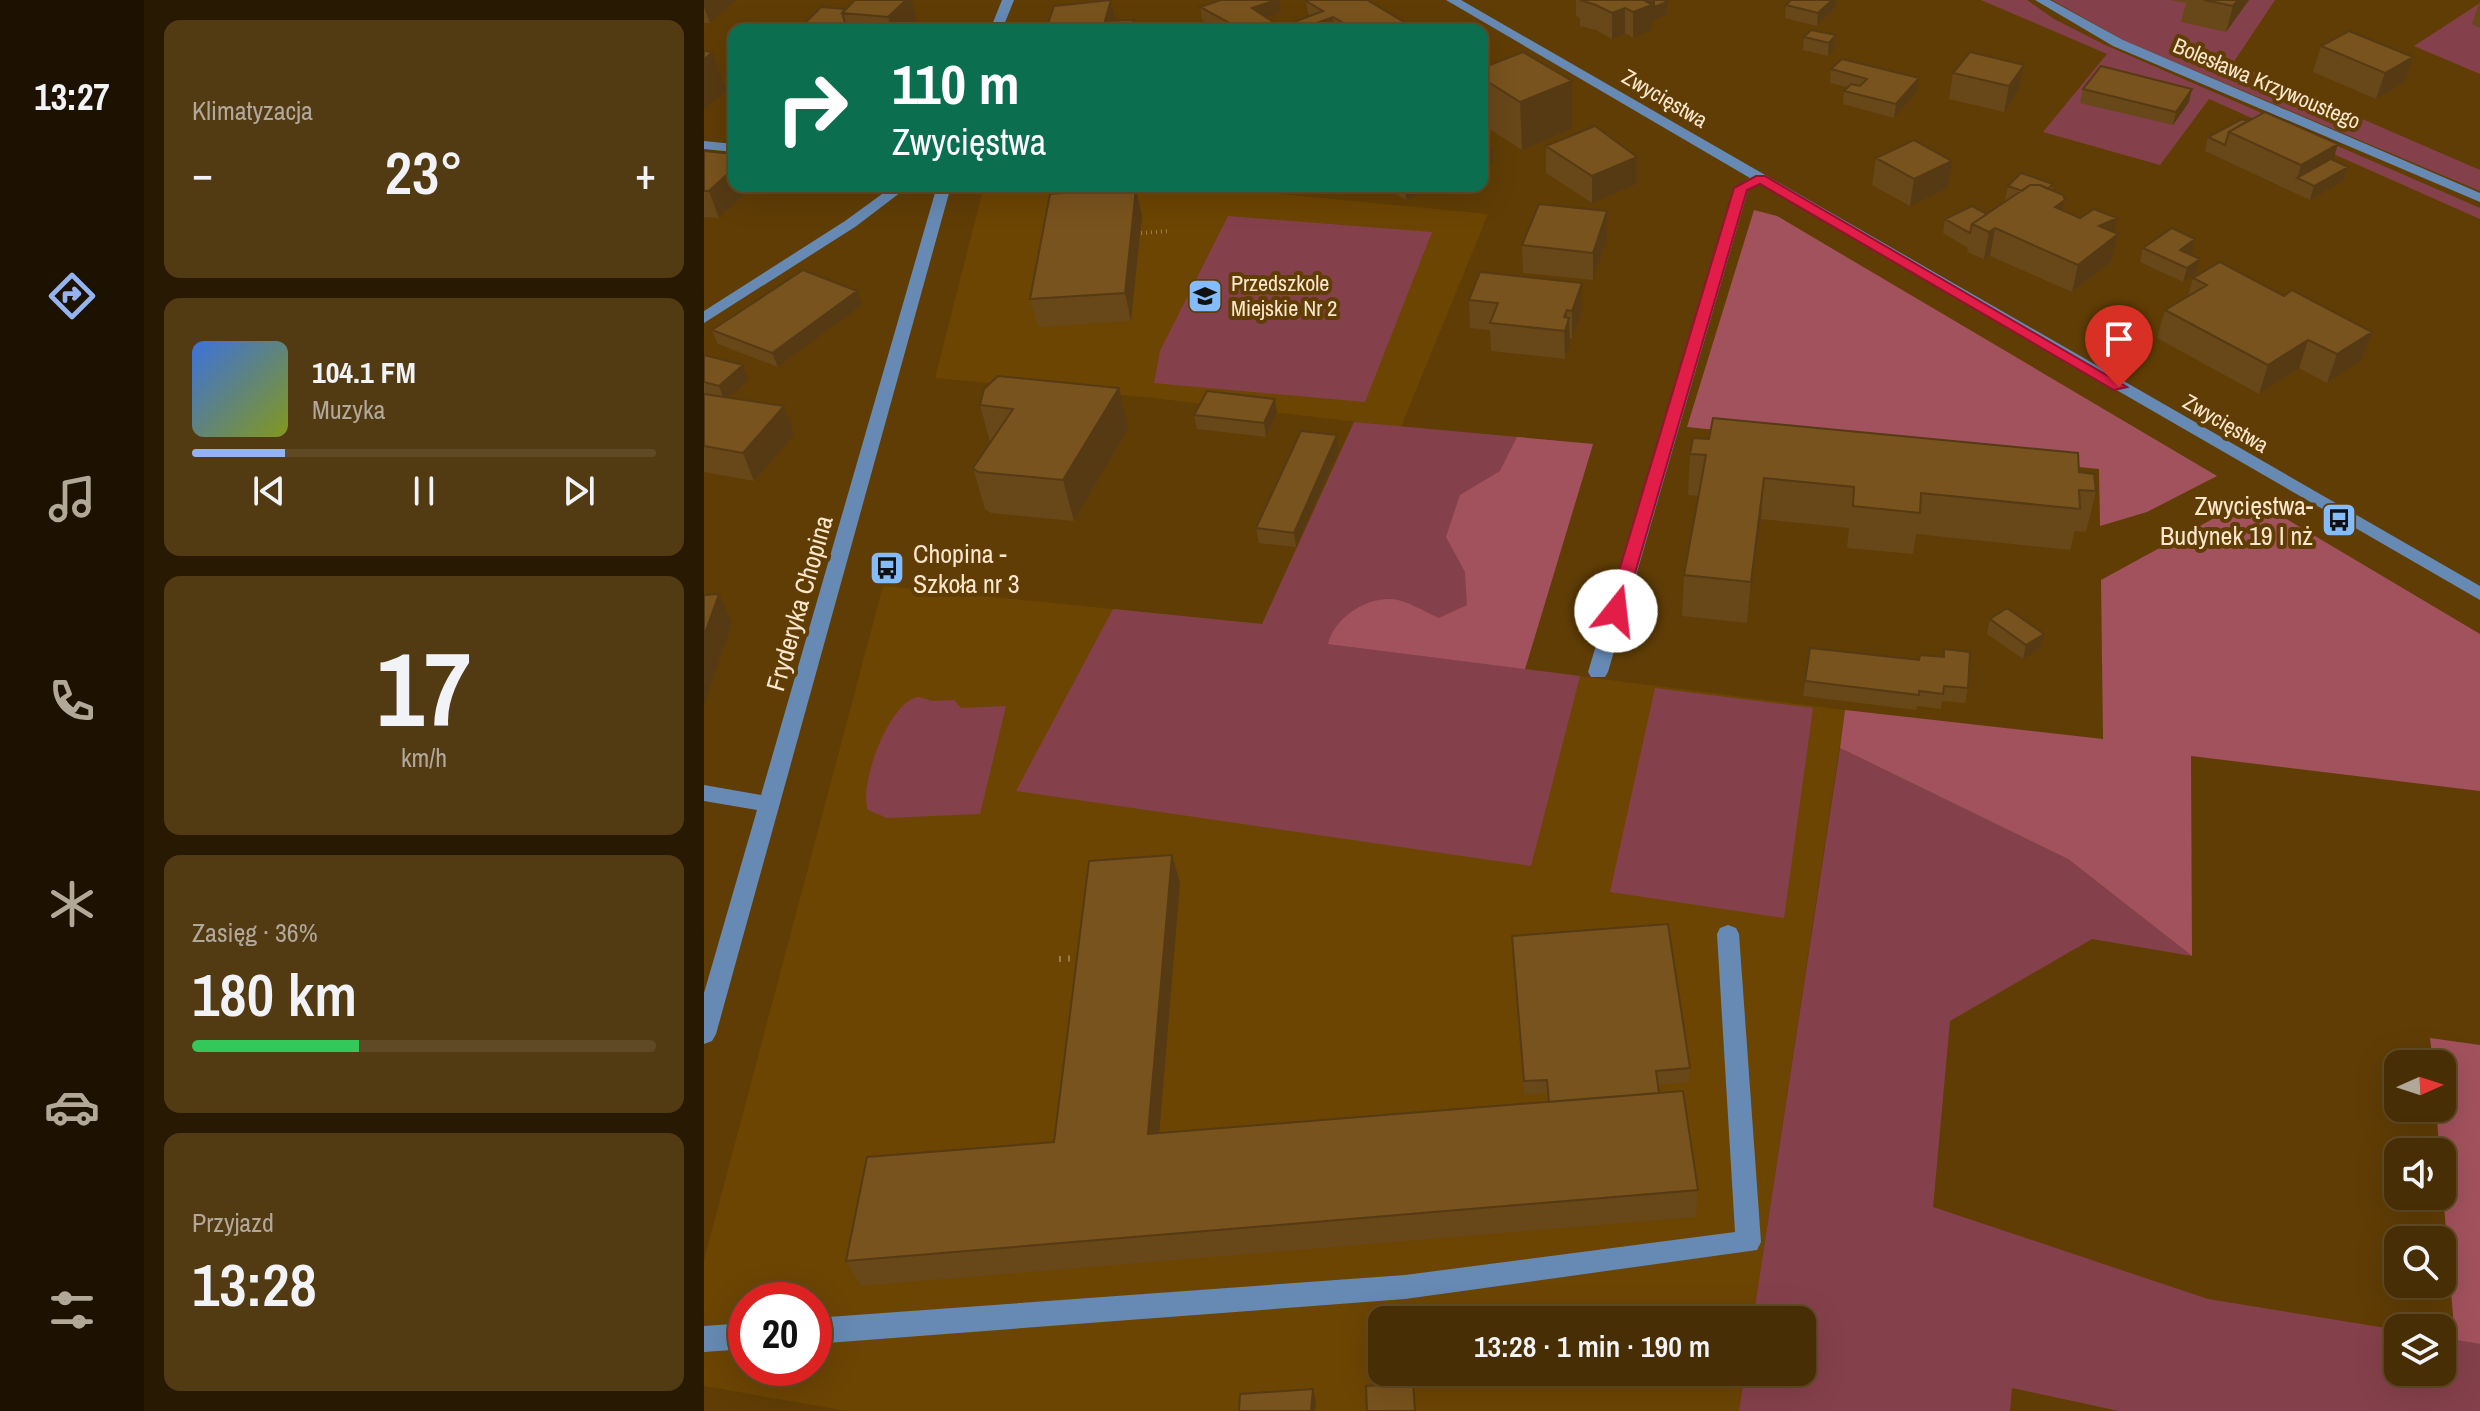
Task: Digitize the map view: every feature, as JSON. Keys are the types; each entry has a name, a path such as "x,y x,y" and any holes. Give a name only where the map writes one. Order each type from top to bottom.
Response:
{"street":[{"path":"998,24 1008,0"},
{"name":"Zwycięstwa","path":"1452,0 2480,594"},
{"name":"Bolesława Krzywoustego","path":"2041,0 2118,43 2480,198"},
{"path":"704,145 728,147"},
{"path":"1598,672 1741,188 1760,179"},
{"path":"704,318 850,224 894,192"},
{"name":"Fryderyka Chopina","path":"704,1034 942,192"},
{"path":"704,793 769,804"},
{"path":"832,1330 1405,1287 1748,1242 1728,934"},
{"path":"704,1339 728,1337"}],"path":[{"path":"1141,233 1171,231"},
{"path":"1059,959 1090,957"}],"shaded area":[{"path":"1981,0 2027,0 2054,19 2103,44 2480,208 2480,219 2209,99 2160,165 2043,132 2107,54"},
{"path":"2052,0 2275,0 2233,63 2480,170 2480,191 2125,41"},
{"path":"2480,3 2480,74 2414,46"},
{"name":"Przedszkole Miejskie Nr 2","path":"982,192 1260,192 1488,214 1401,427 1144,397 935,378"},
{"path":"1754,210 1777,216 2217,476 2147,512 2100,526 2099,469 1687,427"},
{"path":"1228,216 1432,232 1365,402 1154,383 1160,351"},
{"path":"1354,422 1593,444 1525,669 1580,676 1531,866 1016,791 1113,609 1262,624"},
{"path":"1517,437 1593,444 1525,669 1328,644 1343,619 1371,602 1397,600 1439,618 1467,605 1465,572 1446,537 1460,495 1500,471"},
{"path":"2251,498 2480,634 2480,791 2191,756 2192,956 2068,859 1840,748 1845,710 2103,739 2101,580"},
{"path":"883,586 1262,624 1328,644 1845,710 1755,1306 1368,1306 1368,1386 1743,1386 1739,1411 847,1411 704,1386 704,1260"},
{"path":"1655,688 1813,708 1784,918 1610,892"},
{"path":"919,697 933,701 954,700 961,708 1006,706 980,814 887,818 868,810 866,798 872,764 887,727 908,701"},
{"path":"1840,748 2068,859 2192,956 2092,939 1950,1021 1933,1207 2208,1299 2384,1328 2384,1386 2456,1386 2456,1340 2480,1344 2480,1411 2119,1411 2012,1388 2010,1411 1739,1411 1743,1386 1816,1386 1816,1306 1755,1306"},
{"path":"2430,1038 2480,1045 2480,1344 2456,1340 2456,1314 2453,1314 2452,1298 2456,1298 2456,1226 2446,1226 2444,1210 2456,1210 2456,1138 2438,1138 2437,1122 2456,1122 2456,1050 2431,1050"}],"building":[{"path":"855,0 906,0 888,17 842,13"},
{"path":"1111,0 1105,21 1134,20 1133,24 1048,24 1054,6"},
{"path":"1221,0 1276,0 1252,8 1276,24 1231,24 1200,7"},
{"path":"1308,0 1367,0 1407,24 1345,24 1333,17 1314,24 1289,24 1323,11"},
{"path":"1580,0 1644,0 1652,5 1633,12 1625,8 1612,13"},
{"path":"1654,0 1664,0 1667,2 1654,7"},
{"path":"1791,0 1832,0 1818,13 1786,5"},
{"path":"2204,0 2238,0 2233,6"},
{"path":"821,7 845,9 842,13 845,24 804,24"},
{"path":"1811,30 1836,35 1829,43 1804,37"},
{"path":"2349,31 2413,57 2385,73 2321,46"},
{"path":"1523,52 1572,81 1520,102 1488,82 1488,66"},
{"path":"1970,52 2024,65 2009,86 1953,73"},
{"path":"1842,59 1919,78 1896,104 1844,91 1851,84 1860,86 1867,79 1831,69"},
{"path":"2101,66 2192,89 2176,112 2083,89"},
{"path":"2265,112 2338,144 2301,165 2229,132"},
{"path":"2242,119 2247,121 2229,132 2225,145 2208,137"},
{"path":"1595,126 1637,157 1592,176 1546,146"},
{"path":"1914,140 1952,161 1914,179 1876,158"},
{"path":"704,151 728,153 728,174 709,191 704,191"},
{"path":"2331,159 2348,167 2314,186 2297,178"},
{"path":"2021,173 2053,184 2048,189 2030,185 2022,191 2008,186"},
{"path":"2030,185 2040,185 2063,195 2065,200 2055,207 2080,218 2094,209 2117,218 2099,226 2118,234 2078,265 1995,228 1989,232 1972,224"},
{"path":"1136,192 1125,293 1030,299 1050,194"},
{"path":"1539,204 1607,211 1593,253 1522,245"},
{"path":"1972,206 1987,214 1972,224 1970,233 1945,219"},
{"path":"2172,228 2195,239 2180,250 2200,259 2187,268 2143,248"},
{"path":"2220,262 2284,296 2292,290 2372,332 2337,354 2308,340 2268,365 2165,310 2207,285 2193,278"},
{"path":"803,270 857,291 772,353 712,330"},
{"path":"1480,272 1582,283 1572,311 1567,310 1564,317 1569,318 1565,331 1490,323 1498,303 1469,300"},
{"path":"704,355 743,365 719,386 704,382"},
{"path":"998,376 1119,388 1063,480 978,472 973,468 1013,409 980,405 984,389"},
{"path":"1207,391 1275,399 1264,423 1194,415"},
{"path":"704,394 784,406 743,453 704,446"},
{"path":"1713,418 2078,453 2079,472 2094,474 2096,491 2079,490 2080,509 1921,493 1920,513 1853,506 1854,487 1764,478 1751,582 1684,575 1706,455 1690,454 1693,438 1709,439"},
{"path":"1301,431 1337,435 1294,533 1256,528"},
{"path":"719,594 704,636 704,595"},
{"path":"2007,608 2044,634 2026,645 1990,619"},
{"path":"1810,648 1919,660 1920,655 1944,657 1944,649 1970,652 1968,688 1944,686 1943,694 1919,691 1919,695 1805,681"},
{"path":"1172,855 1148,1134 1683,1091 1698,1190 846,1261 867,1157 1054,1142 1089,861"},
{"path":"1668,924 1690,1068 1656,1071 1659,1093 1549,1102 1547,1080 1524,1081 1512,936"},
{"path":"1366,1386 1413,1386 1415,1411 1367,1411"},
{"path":"1313,1389 1311,1411 1239,1411 1240,1394"}],"place":[{"name":"Przedszkole Miejskie Nr 2","path":"1205,296"},
{"name":"Zwycięstwa- Budynek 19 I nż","path":"2339,520"},
{"name":"Chopina - Szkoła nr 3","path":"887,568"}],"route":[{"path":"1616,611 1741,188 1760,179 2119,387"}]}
